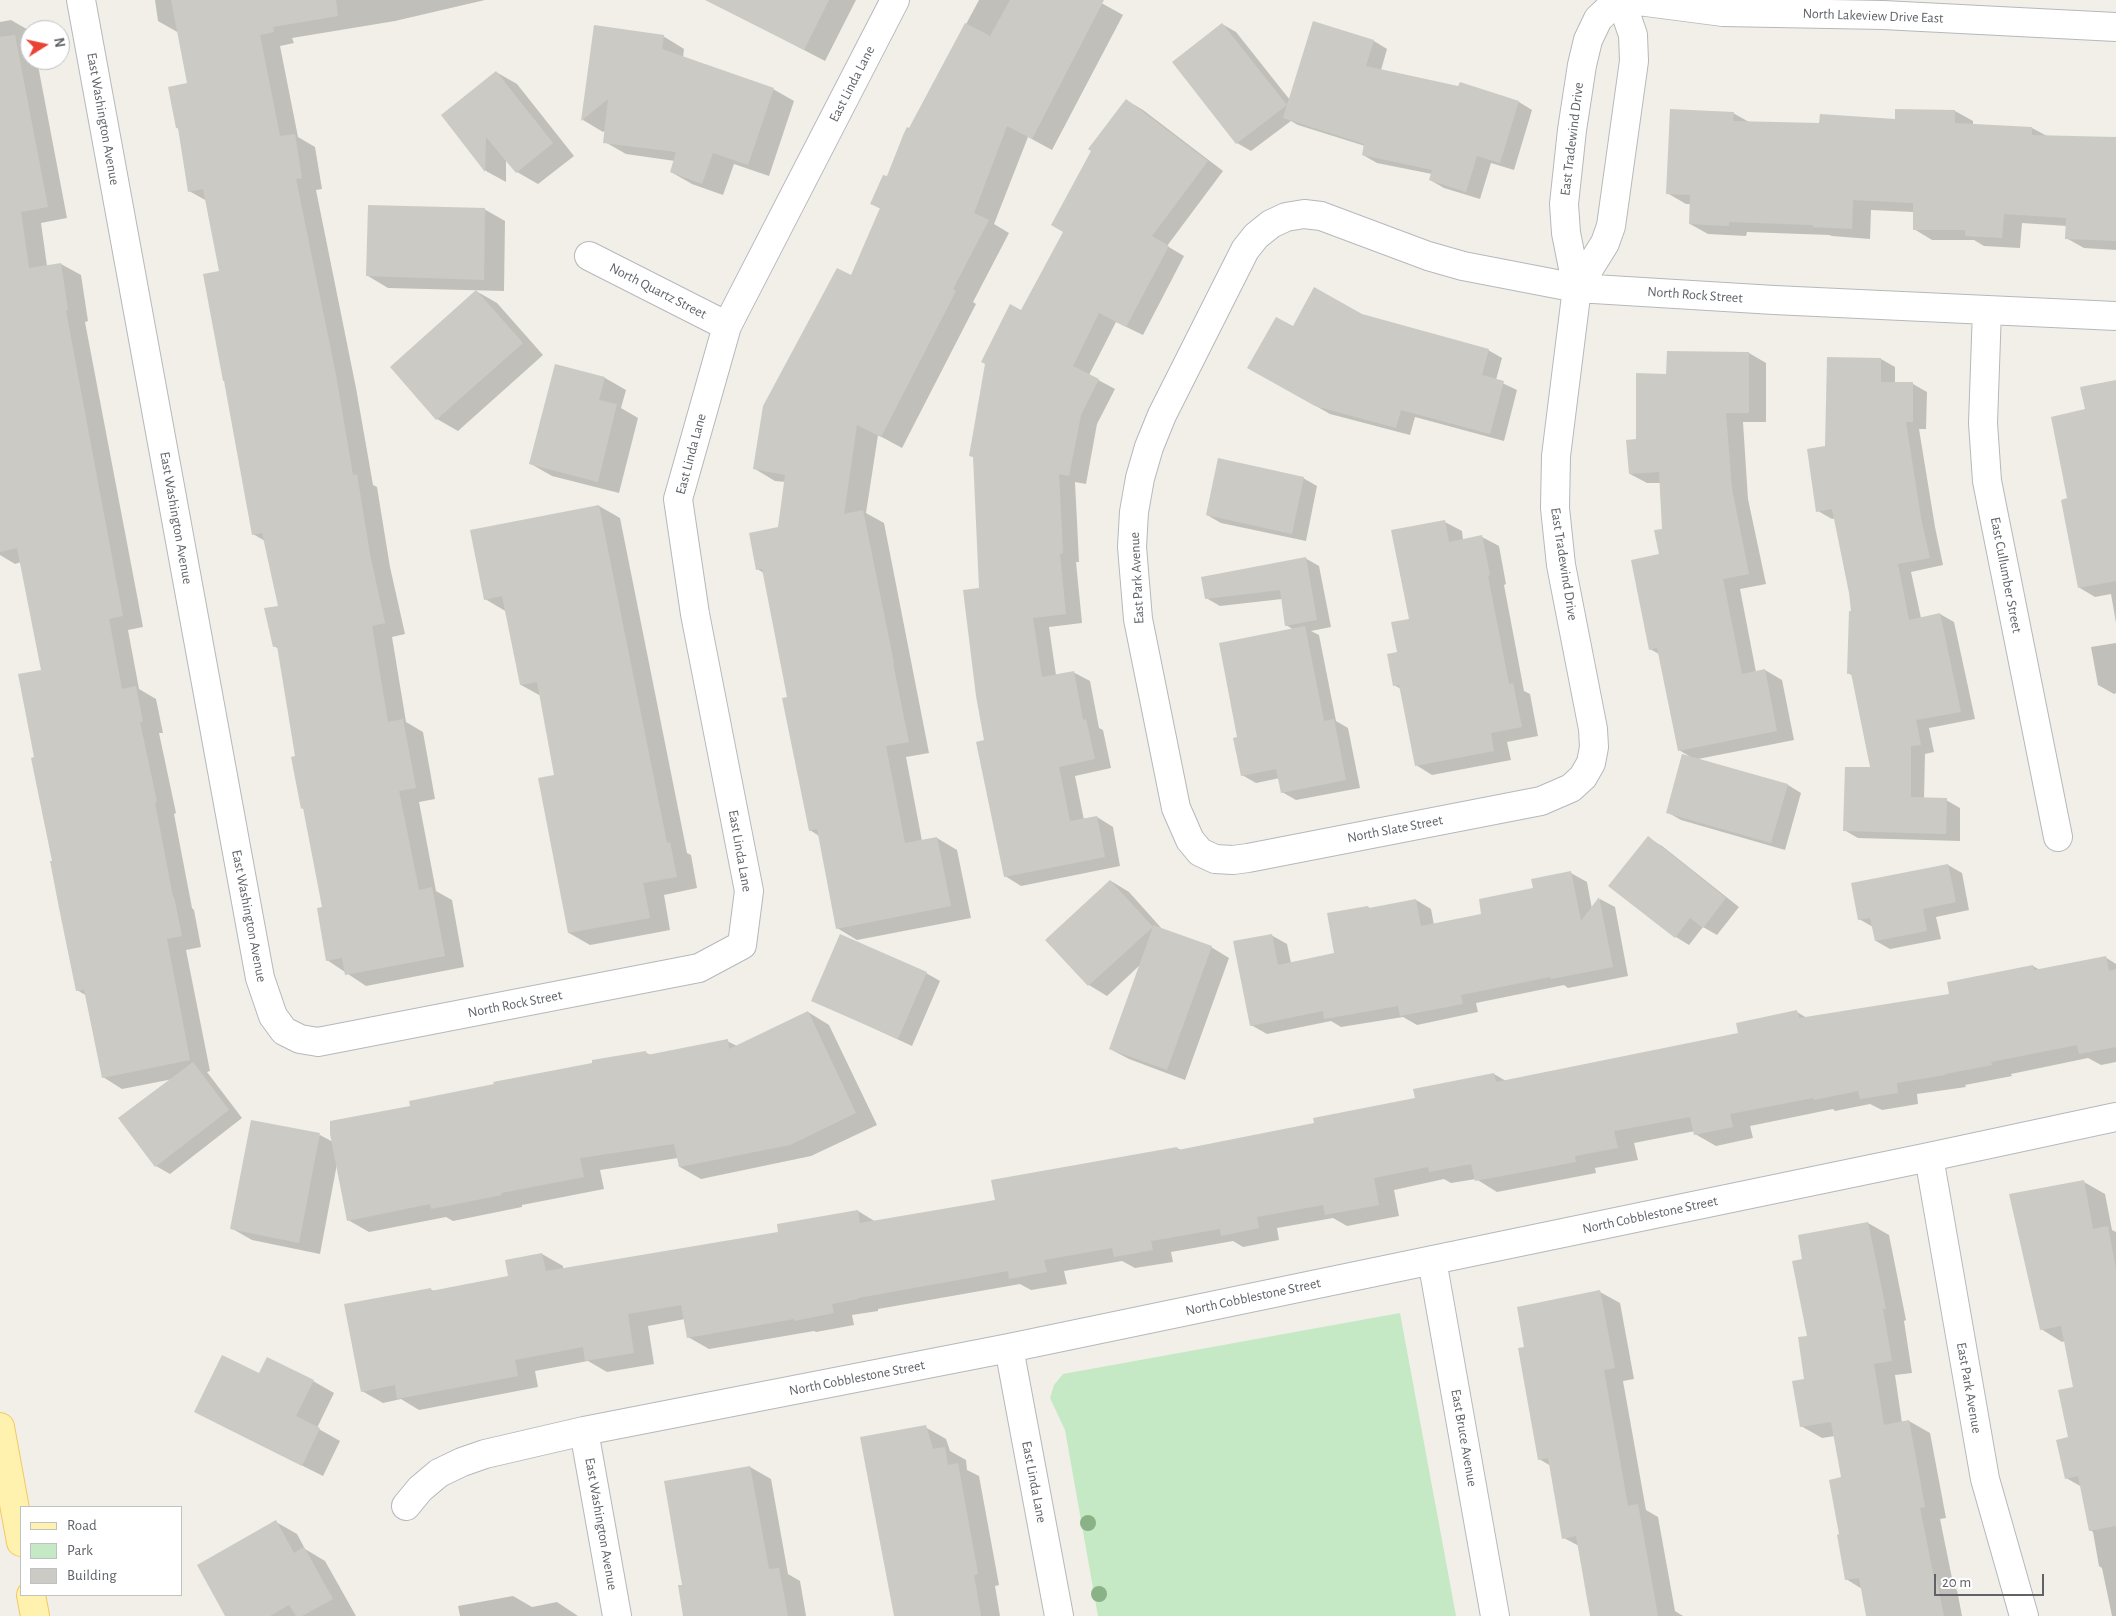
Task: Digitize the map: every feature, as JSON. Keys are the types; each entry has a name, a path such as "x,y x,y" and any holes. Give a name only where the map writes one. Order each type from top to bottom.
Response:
{"main road":[{"path":"0,1427 20,1537"},
{"path":"31,1596 35,1616"}],"street":[{"name":"East Washington Avenue","path":"81,0 260,978 273,1016 284,1031"},
{"name":"East Linda Lane","path":"742,945 750,891 695,614 678,499 727,326 895,0"},
{"name":"East Tradewind Drive","path":"1577,288 1605,243 1612,226 1634,61 1633,35 1619,0 1598,18 1588,40 1582,65 1572,130 1564,204 1569,252 1577,288 1556,456 1554,500 1562,565 1594,729 1594,747 1591,763 1583,777"},
{"name":"North Lakeview Drive East","path":"1631,0 1723,12 1882,5 2116,27"},
{"name":"North Rock Street","path":"1286,217 1304,214 1321,216 1428,256 1463,266 1577,288 1774,300 2116,316"},
{"name":"East Park Avenue","path":"1200,852 1190,840 1176,808 1138,619 1132,547 1134,512 1140,478 1149,447 1162,415 1245,250 1256,236 1271,224 1286,217"},
{"name":"North Quartz Street","path":"589,256 727,326"},
{"name":"East Cullumber Street","path":"1987,310 1983,423 1987,482 2058,837"},
{"name":"North Slate Street","path":"1200,852 1215,859 1233,860 1248,858 1541,801 1571,788 1583,777"},
{"name":"North Rock Street","path":"284,1031 300,1039 318,1042 335,1040 699,968 742,945"},
{"name":"North Cobblestone Street","path":"406,1506 420,1489 438,1473 462,1462 485,1454 584,1431 1009,1348 1928,1158 2116,1117"},
{"name":"East Park Avenue","path":"1928,1158 1985,1479 2024,1616"},
{"name":"East Bruce Avenue","path":"1432,1260 1496,1616"},
{"name":"East Linda Lane","path":"1009,1348 1059,1616"},
{"name":"East Washington Avenue","path":"584,1431 617,1616"}],"green space":[{"path":"1400,1313 1456,1616 1098,1616 1065,1430 1050,1398 1054,1385 1063,1374"}],"building":[{"path":"171,0 336,0 338,16 273,27 274,32 260,35 280,136 295,134 302,178 296,179 336,375 353,475 357,474 370,554 385,623 372,626 388,722 403,719 416,788 399,791 419,890 432,887 445,956 345,975 342,958 326,961 317,908 322,907 291,757 295,756 277,646 273,647 264,608 278,606 262,533 252,535 203,274 219,271 203,189 188,192 178,128 176,128 168,87 187,83"},
{"path":"705,0 829,0 804,50"},
{"path":"1010,0 1104,0 1032,139 1007,126 974,213 989,220 953,289 956,291 881,437 857,425 844,514 863,510 909,742 886,746 905,843 937,837 951,906 836,929 817,829 809,831 782,698 787,697 762,569 756,570 749,533 778,527 785,475 753,469 763,406 837,268 851,275 880,208 870,204 883,175 887,176 907,127 909,128 965,23 990,36"},
{"path":"1313,21 1374,40 1366,66 1458,86 1460,82 1519,101 1500,163 1477,156 1466,192 1429,180 1432,170 1362,155 1364,144 1283,118"},
{"path":"1222,23 1287,105 1236,144 1172,62"},
{"path":"594,25 664,35 662,49 774,88 748,165 713,153 702,184 670,172 676,152 603,143 608,99 581,121"},
{"path":"15,35 20,70 22,70 48,207 21,212 29,268 61,263 68,310 66,311 123,616 109,619 122,689 136,686 143,722 140,722 182,936 167,939 190,1060 102,1078 84,990 76,991 31,758 34,757 18,674 41,670 17,548 0,552 0,37"},
{"path":"496,71 553,143 516,173 486,137 485,172 441,115"},
{"path":"1126,99 1208,161 1152,236 1169,246 1126,327 1099,313 1073,366 1099,379 1081,415 1069,476 1059,474 1063,553 1060,554 1066,614 1033,618 1042,677 1074,671 1083,720 1086,719 1095,759 1059,767 1070,821 1097,816 1105,857 1004,877 976,742 984,740 976,696 963,590 979,588 973,457 969,456 985,364 981,362 1010,304 1021,310 1063,232 1051,225 1091,151 1088,149"},
{"path":"1670,109 1734,112 1733,121 1819,123 1820,114 1895,119 1895,109 1955,110 1955,123 2032,127 2032,135 2116,137 2116,241 2065,239 2066,218 2004,214 2002,238 1965,236 1965,230 1913,230 1913,203 1853,200 1852,229 1813,227 1813,225 1729,222 1729,226 1689,224 1690,195 1666,194"},
{"path":"368,205 485,208 484,280 366,276"},
{"path":"1314,287 1362,314 1489,349 1482,375 1504,381 1490,434 1401,410 1396,428 1315,406 1247,368 1276,317 1293,326"},
{"path":"476,290 523,343 436,420 390,367"},
{"path":"1667,351 1749,352 1749,413 1726,413 1732,489 1749,574 1723,579 1742,674 1765,669 1777,731 1678,751 1657,648 1649,650 1631,560 1659,554 1654,530 1662,529 1659,472 1629,474 1626,440 1636,439 1636,373 1666,374"},
{"path":"1827,357 1881,358 1881,382 1913,382 1913,422 1906,422 1921,518 1930,558 1898,564 1909,620 1940,613 1961,712 1916,720 1921,745 1911,746 1911,797 1947,798 1946,834 1843,831 1845,767 1870,767 1851,673 1847,674 1849,611 1851,611 1849,593 1832,509 1816,512 1807,449 1825,446"},
{"path":"555,364 605,377 599,400 617,404 598,482 529,464"},
{"path":"2116,380 2116,581 2078,588 2061,500 2067,498 2051,417 2085,409 2080,387"},
{"path":"1218,458 1304,477 1292,534 1206,515"},
{"path":"599,505 667,843 670,842 677,877 643,883 650,918 568,933 538,778 554,775 537,682 520,685 502,596 484,600 470,530"},
{"path":"1445,520 1449,542 1482,535 1509,684 1513,683 1522,727 1491,733 1494,751 1415,766 1399,685 1393,686 1387,654 1397,652 1391,622 1409,619 1391,530"},
{"path":"1306,557 1317,620 1285,626 1280,590 1205,599 1201,577"},
{"path":"1305,626 1324,721 1334,719 1346,780 1281,793 1276,769 1241,776 1233,738 1237,737 1219,643"},
{"path":"1682,754 1788,784 1771,843 1666,813"},
{"path":"1648,836 1726,898 1703,928 1690,918 1675,938 1608,886"},
{"path":"1948,864 1956,902 1923,909 1927,931 1875,941 1870,918 1858,920 1851,883"},
{"path":"1571,871 1581,921 1599,897 1613,967 1551,979 1550,977 1461,995 1463,1004 1400,1016 1398,1006 1324,1019 1323,1011 1250,1026 1233,941 1272,934 1278,965 1334,953 1327,913 1368,906 1369,908 1416,899 1421,926 1481,914 1479,899 1533,888 1531,879"},
{"path":"1110,880 1153,927 1088,986 1045,940"},
{"path":"1153,925 1212,946 1167,1070 1109,1049"},
{"path":"840,934 927,972 898,1039 811,1001"},
{"path":"2106,956 2109,971 2116,969 2116,1047 2079,1054 2077,1045 1991,1062 1992,1065 1945,1075 1897,1083 1898,1093 1860,1099 1858,1091 1730,1114 1733,1127 1694,1135 1690,1117 1614,1131 1618,1148 1575,1156 1576,1162 1475,1181 1471,1164 1429,1172 1428,1167 1374,1178 1379,1205 1325,1215 1323,1205 1257,1217 1259,1228 1221,1236 1220,1229 1151,1241 1153,1250 1114,1257 1112,1248 1044,1260 1047,1272 1009,1279 1008,1271 858,1298 832,1304 834,1313 794,1321 794,1319 687,1338 681,1305 628,1314 634,1353 585,1361 583,1347 515,1360 518,1376 397,1399 395,1385 361,1392 344,1304 431,1288 431,1291 508,1276 505,1260 542,1253 546,1271 778,1232 777,1224 858,1210 860,1223 995,1200 991,1180 1177,1147 1178,1150 1314,1123 1313,1118 1415,1098 1413,1089 1494,1073 1496,1082 1738,1033 1736,1023 1797,1010 1799,1018 1949,994 1947,982 2033,965 2034,970"},
{"path":"808,1011 856,1113 790,1145 679,1167 674,1144 580,1158 584,1177 431,1209 430,1204 347,1221 330,1134 330,1121 410,1106 409,1101 494,1084 493,1082 592,1063 592,1060 646,1051 647,1055 728,1039 729,1049"},
{"path":"193,1062 229,1110 155,1167 118,1118"},
{"path":"251,1120 320,1133 299,1243 230,1229"},
{"path":"2084,1180 2093,1229 2108,1226 2116,1270 2116,1526 2089,1531 2078,1476 2065,1479 2056,1440 2068,1437 2058,1390 2073,1387 2061,1326 2040,1330 2009,1194"},
{"path":"1868,1222 1886,1309 1883,1309 1892,1361 1874,1364 1884,1425 1909,1420 1925,1507 1920,1508 1934,1578 1936,1577 1944,1616 1866,1616 1859,1578 1845,1580 1829,1480 1841,1477 1831,1422 1800,1427 1792,1381 1804,1379 1798,1337 1807,1336 1792,1261 1802,1259 1798,1235"},
{"path":"1600,1290 1615,1368 1604,1370 1628,1506 1638,1504 1658,1616 1590,1616 1576,1536 1562,1539 1548,1458 1538,1460 1518,1348 1524,1347 1517,1307"},
{"path":"222,1355 259,1373 267,1357 314,1380 296,1416 320,1428 302,1466 194,1412"},
{"path":"926,1425 933,1449 945,1447 948,1465 958,1463 978,1574 974,1575 981,1616 894,1616 860,1437"},
{"path":"750,1466 769,1569 779,1568 788,1616 683,1616 678,1585 682,1585 664,1481"},
{"path":"276,1520 294,1553 304,1547 333,1599 302,1616 296,1616 289,1605 270,1616 225,1616 197,1565"}]}
